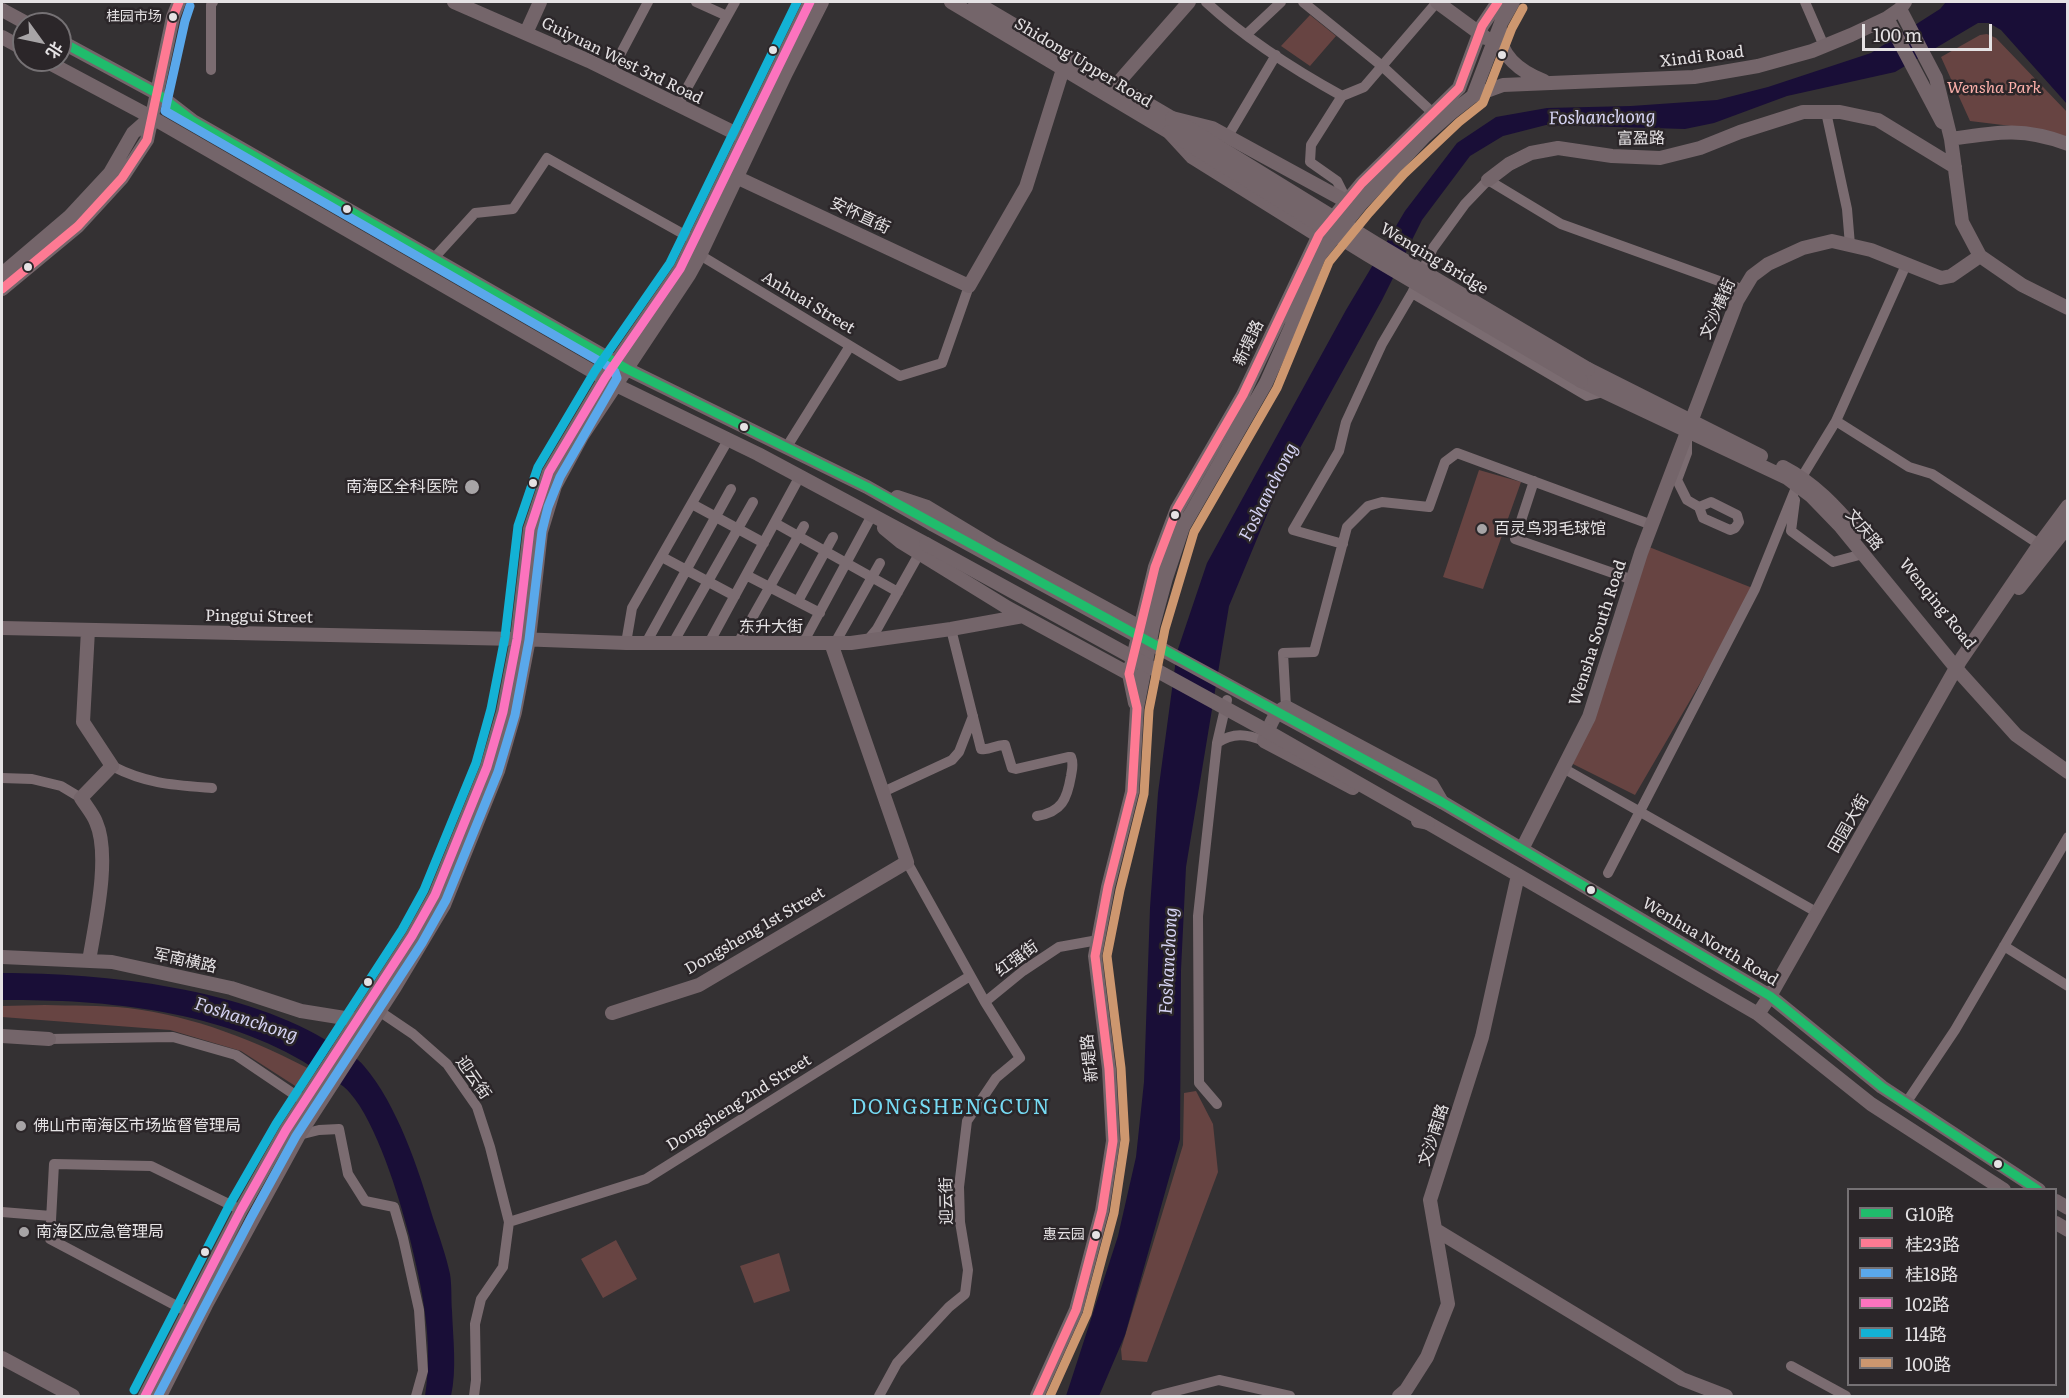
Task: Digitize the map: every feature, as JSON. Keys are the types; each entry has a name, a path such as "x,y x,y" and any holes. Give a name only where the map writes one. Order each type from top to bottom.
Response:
{"main road":[{"path":"2,289 78,226 122,178 147,140 173,17 179,2"},
{"name":"Guiyuan West 3rd Road","path":"454,2 611,72 743,137"},
{"path":"526,33 540,2"},
{"path":"621,366 680,268 810,2"},
{"path":"159,1396 230,1258 299,1135 323,1084 354,1038 379,1011 444,905 498,771 515,712 523,639 530,529 549,472 700,255 786,72 822,2"},
{"name":"Shidong Upper Road","path":"951,2 1168,132"},
{"name":"Shidong Upper Road","path":"975,2 1172,118"},
{"path":"1116,85 1189,2"},
{"path":"1437,2 1493,43"},
{"name":"新堤路","path":"1352,204 1362,183 1459,88 1479,33 1498,2"},
{"path":"1459,88 1473,96 1501,22 1513,2"},
{"path":"1903,5 1936,78 1951,139 1962,222 1980,256 2022,285 2067,308"},
{"name":"Xindi Road","path":"1549,83 1715,75 1758,66 1824,46 1887,18 1903,5"},
{"path":"1887,18 1951,139"},
{"path":"1501,22 1499,41 1509,57 1526,74 1549,83"},
{"path":"72,47 158,94 192,121 621,366 867,487 927,507 995,548 1146,630"},
{"path":"969,286 1026,187 1063,69"},
{"path":"67,72 151,117 611,381 857,506 1023,616 1142,681"},
{"name":"新堤路","path":"1137,708 1129,674 1184,527 1266,382 1291,327 1324,239 1352,204 1451,112 1473,96 1503,85 1549,83"},
{"name":"富盈路","path":"1488,180 1509,164 1531,153 1558,148 1612,156 1660,158 1700,148 1740,132 1803,112 1840,112 1878,120 1955,167"},
{"path":"2,274 70,216 110,173 133,132 151,117"},
{"path":"1172,118 1212,128 1352,204"},
{"name":"Wenqing Bridge","path":"1172,118 1585,375"},
{"path":"1951,139 2006,131 2045,135 2067,144"},
{"path":"1168,132 1192,158 1324,239"},
{"name":"Wenqing Bridge","path":"1168,132 1368,255 1585,375"},
{"name":"安怀直街","path":"736,177 969,286"},
{"name":"文沙横街","path":"1689,427 1737,301 1752,276 1768,264 1803,248 1832,241 1871,250 1941,278 1951,276 1980,256"},
{"path":"1585,375 1604,392 1689,427"},
{"name":"Wenqing Road","path":"1585,375 1799,481 1837,508 1961,665 2021,726 2067,763"},
{"name":"Wensha South Road","path":"1522,849 1589,717 1633,580 1689,427"},
{"name":"文庆路","path":"1799,481 1961,665 2016,735 2067,772"},
{"name":"Wenhua North Road","path":"867,487 1442,802 1770,996 1882,1087 2035,1188"},
{"path":"857,506 901,542 922,549 1258,726 1758,1014 1870,1104 2001,1188"},
{"name":"田园大街","path":"1758,1014 1961,665 2044,548 2067,506"},
{"name":"田园大街","path":"2044,548 2067,525"},
{"name":"东升大街","path":"523,639 626,643 833,643 867,641 1023,616"},
{"name":"Pinggui Street","path":"2,628 523,639"},
{"path":"88,630 83,722 112,766 81,798 97,823 102,852 102,883 89,961"},
{"name":"新堤路","path":"1037,1396 1076,1310 1102,1211 1113,1141 1109,1069 1095,956 1108,887 1132,792 1137,708 1142,681 1146,630"},
{"path":"354,1038 357,1020 412,936 435,895 487,767 523,639"},
{"path":"833,643 907,862"},
{"path":"1428,823 1410,819 1264,741 1279,709 1286,707 1432,785 1442,802"},
{"name":"Dongsheng 1st Street","path":"612,1013 699,985 907,862"},
{"name":"文沙南路","path":"1399,1396 1406,1390 1427,1357 1448,1304 1431,1200 1482,1036 1518,875"},
{"name":"军南横路","path":"2,957 112,962 231,988 301,1011 357,1020"},
{"path":"2,1036 49,1039"},
{"path":"144,1396 241,1210 304,1101 323,1084"},
{"path":"1436,1230 1682,1378 1726,1396"},
{"path":"2,1358 73,1396"}],"street":[{"path":"211,70 211,5 213,2"},
{"path":"611,72 648,2"},
{"path":"696,2 727,16"},
{"path":"677,106 735,2"},
{"path":"1206,2 1226,20 1276,55 1342,96"},
{"path":"1247,34 1281,2"},
{"path":"1303,2 1382,66 1433,113"},
{"path":"1352,204 1337,181 1310,162 1311,145 1342,96 1364,87 1437,2"},
{"path":"1805,2 1824,46"},
{"path":"1228,136 1276,55"},
{"path":"1826,112 1847,209 1850,245"},
{"path":"434,258 476,213 513,209 547,158 694,240"},
{"path":"1488,180 1561,224 1744,290"},
{"name":"富盈路","path":"1343,544 1293,530 1339,451 1346,422 1382,344 1412,292 1433,248 1465,204 1488,180"},
{"name":"Anhuai Street","path":"700,255 900,376 942,363 969,286"},
{"path":"1608,873 1755,589 1799,481 1836,421 1906,265"},
{"path":"1412,292 1587,396 1604,392"},
{"path":"786,448 850,346"},
{"path":"1836,421 1909,467 1932,474 2044,548"},
{"path":"1689,427 1687,453 1677,480 1687,500 1699,507"},
{"path":"626,643 632,608 728,440"},
{"path":"1286,707 1283,653 1314,652 1347,527 1368,506 1382,502 1429,507 1445,462 1457,453 1652,525"},
{"path":"709,644 800,476"},
{"path":"1534,481 1515,539 1633,580"},
{"path":"1799,481 1791,531 1833,562 1863,555"},
{"path":"646,643 731,489"},
{"path":"673,643 753,502"},
{"path":"692,504 764,543"},
{"path":"803,643 871,518"},
{"path":"775,523 801,531 825,551 898,592"},
{"path":"738,643 801,531"},
{"path":"798,601 833,537"},
{"path":"867,641 877,629 922,549"},
{"path":"662,557 735,596"},
{"path":"833,643 880,563"},
{"path":"746,575 820,613"},
{"path":"951,629 981,749 986,750 1000,744 1005,745 1012,768 1016,769 1071,758 1073,762 1068,794 1064,802 1047,814 1037,816"},
{"path":"1217,1104 1199,1083 1198,916 1217,743 1227,700"},
{"path":"883,792 952,760 959,752 973,716"},
{"path":"1217,743 1227,736 1249,735 1264,741"},
{"path":"112,766 132,776 162,784 212,788"},
{"path":"1563,768 1818,913"},
{"path":"2,778 32,779 61,786 81,798"},
{"path":"1906,1103 1955,1030 2067,837"},
{"name":"红强街","path":"907,862 985,1002 1023,971 1059,947 1098,940"},
{"path":"2004,946 2067,986"},
{"name":"Dongsheng 2nd Street","path":"509,1222 646,1179 970,976"},
{"name":"迎云街","path":"879,1396 897,1363 949,1307 965,1294 968,1270 960,1222 959,1187 967,1120 996,1078 1020,1058 985,1002"},
{"name":"迎云街","path":"379,1011 412,1034 447,1064 477,1107 490,1147 509,1222 503,1267 481,1299 475,1324 474,1396"},
{"path":"49,1039 173,1037 236,1055 304,1101"},
{"path":"299,1135 319,1130 339,1129 348,1174 365,1201 394,1207 419,1310 423,1371 416,1396"},
{"path":"188,1312 50,1239 54,1164 152,1166 241,1210"},
{"path":"2,1212 51,1216"},
{"path":"1791,1366 1846,1396"},
{"path":"1156,1396 1219,1380 1290,1396"}],"green space":[{"path":"1310,15 1336,36 1310,66 1281,46"},
{"name":"Wensha Park","path":"1987,34 1996,38 2067,112 2067,139 2044,130 1970,121 1941,57 1980,35"},
{"name":"百灵鸟羽毛球馆","path":"1479,470 1521,482 1483,589 1443,577"},
{"path":"1644,545 1755,589 1635,795 1567,761"},
{"path":"2,1006 128,1008 177,1017 248,1040 315,1072 303,1091 241,1051 170,1030 2,1017"},
{"path":"1196,1091 1213,1124 1218,1172 1147,1362 1122,1360 1121,1349 1183,1145 1184,1093"},
{"path":"616,1240 637,1279 603,1298 581,1259"},
{"path":"779,1253 790,1291 754,1303 740,1266"}],"water":[{"name":"Foshanchong","path":"1946,2 2067,2 2067,104 2001,30 1989,23 1978,23 1895,72 1787,96 1714,123 1685,129 1546,125 1503,136 1470,156 1422,220 1382,300 1279,486 1229,606 1186,867 1181,970 1180,1139 1125,1335 1099,1396 1066,1396 1118,1236 1136,1157 1144,1082 1150,908 1158,793 1177,652 1207,563 1346,310 1405,211 1457,143 1496,117 1547,108 1631,106 1717,100 1768,87 1871,53 1940,9"},
{"name":"Foshanchong","path":"2,973 85,976 174,988 217,997 299,1026 361,1063 387,1099 406,1138 450,1274 454,1354 451,1396 425,1396 427,1335 422,1295 409,1235 393,1181 377,1140 360,1106 347,1090 285,1051 208,1022 125,1006 84,1002 2,1000"}],"transit line":[{"name":"桂23路","path":"2,289 78,226 122,178 147,140 173,17 179,2"},
{"name":"114路","path":"134,1390 230,1204 276,1124 402,930 424,890 476,763 491,709 505,637 518,526 538,467 595,371 670,263 797,2"},
{"name":"102路","path":"145,1396 241,1210 286,1130 412,936 435,895 487,767 503,712 517,639 530,529 549,472 605,378 680,269 810,2"},
{"name":"桂23路","path":"1037,1396 1076,1310 1102,1211 1113,1141 1109,1069 1095,956 1108,887 1132,792 1137,708 1129,674 1155,567 1177,509 1243,395 1319,235 1362,183 1459,88 1482,26 1498,2"},
{"name":"桂18路","path":"158,1396 296,1136 422,943 446,900 498,772 515,715 529,640 542,531 548,507 560,477 617,378 611,368 165,111 190,6"},
{"name":"100路","path":"1050,1396 1087,1314 1114,1213 1125,1140 1121,1068 1107,956 1120,890 1144,794 1149,710 1165,629 1194,532 1277,388 1329,262 1404,174 1459,122 1483,103 1512,28 1523,8"},
{"name":"G10路","path":"72,47 158,94 193,121 627,369 867,487 1442,802 1770,996 1882,1087 2035,1188"}],"place":[{"name":"桂园市场","path":"173,17"},
{"name":"南海区全科医院","path":"472,487"},
{"name":"百灵鸟羽毛球馆","path":"1482,529"},
{"name":"佛山市南海区市场监督管理局","path":"21,1126"},
{"name":"南海区应急管理局","path":"24,1232"},
{"name":"惠云园","path":"1096,1235"}],"district":[{"name":"DONGSHENGCUN","path":"951,1108"}]}
